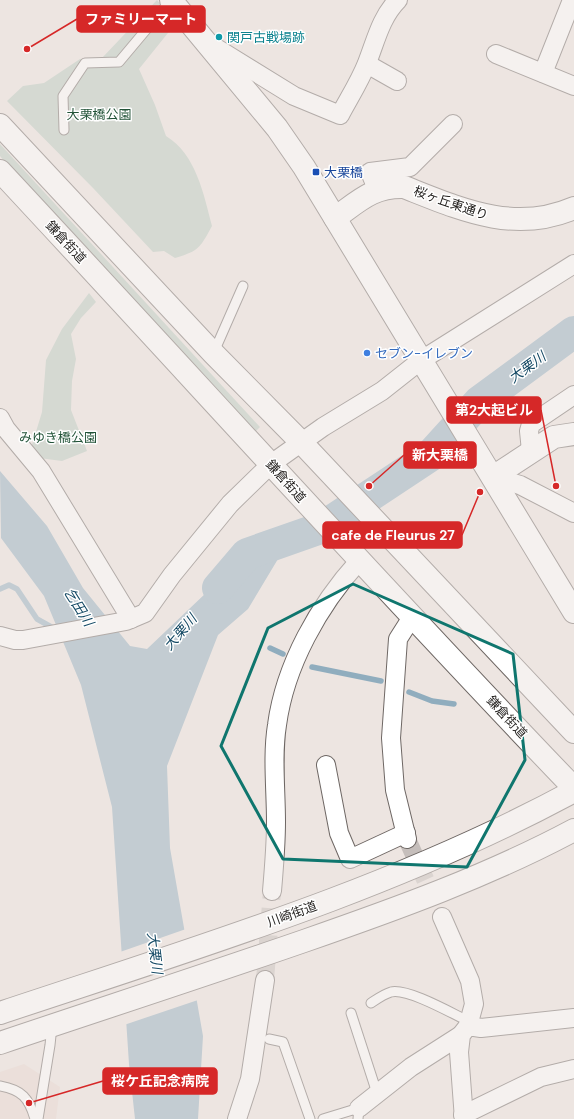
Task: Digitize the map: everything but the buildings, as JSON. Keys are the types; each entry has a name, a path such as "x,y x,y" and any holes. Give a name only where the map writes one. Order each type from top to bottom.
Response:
{"main road":[{"path":"171,0 277,128 304,167 574,612"},
{"path":"0,125 213,353 304,445 574,732"},
{"name":"鎌倉街道","path":"0,171 357,559 574,788"},
{"name":"桜ヶ丘東通り","path":"335,218 377,189 390,186 404,187 483,216 506,220 528,220 552,216 574,208"},
{"path":"492,477 554,437 574,434"},
{"name":"川崎街道","path":"0,1013 244,931 366,887 523,818 574,791"},
{"path":"0,1043 241,963 412,903 460,883 574,830"}],"street":[{"path":"205,41 294,96 340,115 367,64 379,30 389,9 398,0"},
{"path":"543,72 572,0"},
{"path":"496,54 574,86"},
{"path":"367,64 397,80"},
{"path":"377,189 370,172 410,167 453,124"},
{"path":"0,636 15,640 23,640 129,620 145,613 172,575 230,504 274,468 304,445 382,391 574,264"},
{"path":"531,451 528,431 531,424 574,395"},
{"path":"0,418 6,429 41,471 129,620"},
{"path":"492,477 520,485 574,513"},
{"path":"272,891 276,824 277,724 286,687 299,653 313,625 357,559"},
{"path":"326,764 339,833 350,859 406,836 394,790 392,738 398,639 412,617"},
{"path":"442,917 470,981 474,1004 459,1052 464,1117 541,1077 574,1069"},
{"path":"237,1119 250,1079 265,980"},
{"path":"358,1113 377,1093 466,1028 481,1028 574,1018"}],"lane":[{"path":"64,130 63,96 85,63 119,62 171,0"},
{"path":"213,353 243,286"},
{"path":"371,1003 391,992 399,992 425,1000 466,1028"},
{"path":"351,1013 377,1093"},
{"path":"36,1119 50,1045 52,1026"},
{"path":"269,1039 283,1042 310,1119"},
{"path":"0,1086 12,1088 30,1101 36,1119"},
{"path":"323,1119 358,1113"}],"highlighted area":[{"path":"353,584 513,654 525,760 467,867 283,859 221,746 268,628"}],"shaded area":[{"path":"24,1064 60,1087 56,1119 0,1119 0,1072"}],"green space":[{"name":"大栗橋公園","path":"157,0 176,23 139,69 155,105 166,136 185,153 192,164 206,201 212,226 198,248 175,258 164,251 153,252 93,188 7,101 23,86 44,83 80,59 102,58"},
{"path":"0,144 260,427 254,433 11,170 0,156"},
{"name":"みゆき橋公園","path":"89,293 96,302 81,318 71,334 76,359 72,381 71,410 87,451 62,461 39,458 31,448 42,412 46,360 62,329"}],"water":[{"name":"乞田川","path":"0,471 47,526 83,588 130,646 147,649 247,554 290,539 248,609 218,635 167,766 170,848 203,1036 198,1119 135,1119 129,1064 112,807 81,685 44,596 1,538"}],"pier":[{"path":"186,929 198,1000 124,1025 120,952"}],"waterway":[{"name":"大栗川","path":"218,588 247,554 321,528 430,456 479,402 574,332"},
{"path":"0,589 9,585 17,589 37,619 55,629"},
{"path":"270,648 283,654"},
{"path":"312,667 381,681"},
{"path":"409,692 432,701 454,704"}],"tunnel":[{"path":"407,839 442,917"},
{"path":"265,980 272,891"}],"place":[{"name":"関戸古戦場跡","path":"219,37"},
{"name":"ファミリーマート","path":"27,49"},
{"name":"大栗橋","path":"316,172"},
{"name":"セブン-イレブン","path":"367,353"},
{"name":"新大栗橋","path":"369,486"},
{"name":"第2大起ビル","path":"556,486"},
{"name":"cafe de Fleurus 27","path":"480,492"},
{"name":"桜ケ丘記念病院","path":"29,1103"}]}
